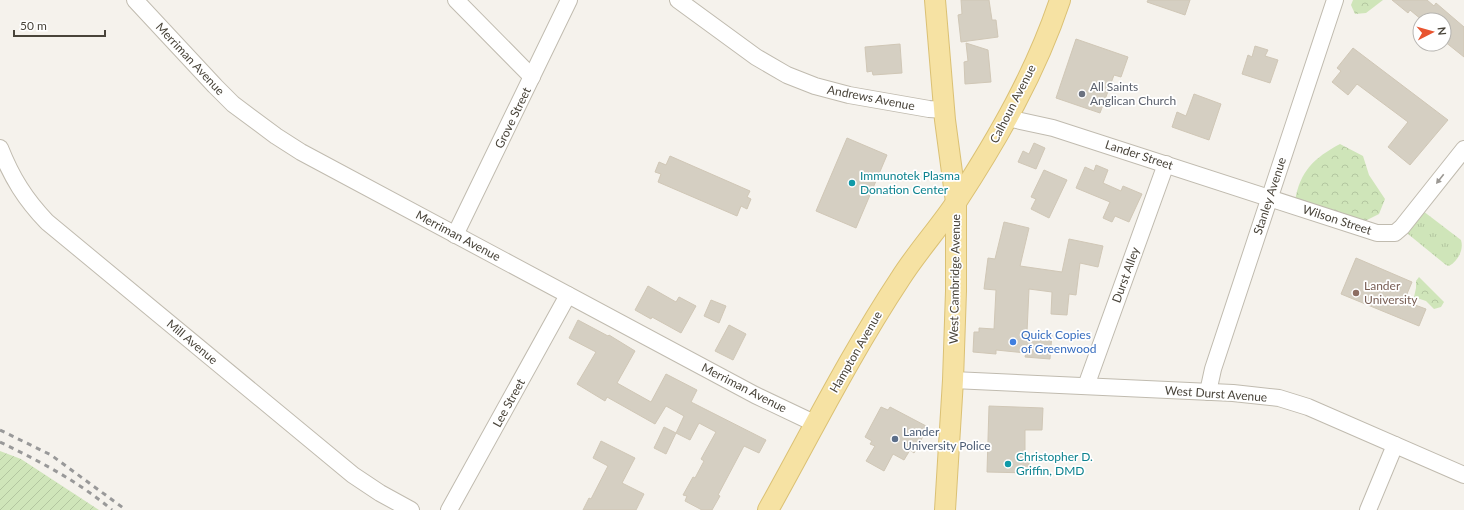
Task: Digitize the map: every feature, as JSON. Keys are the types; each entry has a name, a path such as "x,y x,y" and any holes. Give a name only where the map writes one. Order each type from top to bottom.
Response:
{"main road":[{"name":"West Cambridge Avenue","path":"935,0 944,110 956,202 956,291 953,380 945,510"},
{"name":"Calhoun Avenue","path":"956,202 1007,118 1033,66 1060,0"},
{"name":"Hampton Avenue","path":"768,510 866,333 900,278 956,202"}],"street":[{"name":"Merriman Avenue","path":"135,0 232,104 301,152 755,395 816,424"},
{"path":"456,0 532,77"},
{"name":"Grove Street","path":"455,235 569,0"},
{"name":"Andrews Avenue","path":"678,0 756,57 787,75 815,86 849,96 944,110"},
{"name":"Stanley Avenue","path":"1208,392 1213,369 1335,0"},
{"name":"Lander Street","path":"1007,118 1053,128 1269,198"},
{"name":"Mill Avenue","path":"0,148 20,190 47,222 353,475 380,493 411,510"},
{"name":"Wilson Street","path":"1269,198 1377,233 1395,233 1402,227 1464,149"},
{"name":"Durst Alley","path":"1086,386 1166,164"},
{"name":"Lee Street","path":"449,510 568,295"},
{"name":"West Durst Avenue","path":"953,380 1208,392 1262,396 1290,400 1464,475"},
{"path":"1368,510 1395,445"}],"green space":[{"path":"1353,0 1383,0 1366,13 1355,14 1351,5"},
{"path":"1340,144 1363,156 1369,175 1385,199 1379,214 1363,222 1295,201 1300,181 1310,166 1331,149"},
{"path":"1423,211 1461,240 1462,248 1460,255 1449,266 1408,234 1406,230"},
{"path":"1419,277 1444,302 1441,307 1434,309 1426,301 1414,297 1416,281"},
{"path":"0,451 21,459 99,510 0,510"}],"building":[{"path":"961,0 989,0 992,20 996,20 998,37 961,42 958,15 962,14"},
{"path":"1148,0 1190,0 1185,15 1147,2"},
{"path":"1392,0 1427,0 1434,6 1436,3 1446,12 1412,12 1410,10 1408,13"},
{"path":"1452,17 1464,27 1464,57 1452,47"},
{"path":"1076,39 1128,57 1121,77 1114,75 1100,113 1056,98"},
{"path":"966,43 988,50 991,82 965,84 964,62 968,61"},
{"path":"900,44 902,73 873,75 872,71 867,72 865,47"},
{"path":"1255,46 1268,50 1265,56 1278,60 1270,83 1242,74 1248,55 1252,57"},
{"path":"1353,48 1448,120 1410,165 1388,147 1408,122 1357,84 1348,95 1332,82 1341,71 1337,68"},
{"path":"1194,94 1221,104 1209,140 1172,127 1177,112 1186,116"},
{"name":"Immunotek Plasma Donation Center","path":"847,138 887,155 856,228 816,211"},
{"path":"1034,143 1045,148 1036,169 1018,162 1023,151 1029,154"},
{"path":"670,156 750,191 747,197 751,199 747,209 741,206 737,216 658,182 661,174 655,172 659,162 666,165"},
{"path":"1096,165 1108,170 1103,183 1121,191 1123,186 1142,194 1129,222 1115,216 1112,222 1103,218 1110,202 1076,188 1085,167 1094,171"},
{"path":"1044,170 1067,180 1049,218 1031,209 1036,199 1031,197"},
{"path":"1004,222 1029,228 1020,266 1062,272 1069,239 1103,246 1098,267 1080,263 1076,295 1069,294 1067,315 1051,314 1052,292 1029,289 1027,332 1052,334 1050,359 1025,357 1026,353 996,350 996,354 973,352 974,332 979,332 979,328 994,329 996,290 984,289 988,258 995,259"},
{"path":"1356,258 1412,282 1404,301 1426,309 1419,326 1341,294"},
{"path":"648,286 676,302 679,297 696,306 681,333 652,317 651,319 635,310"},
{"path":"711,300 726,306 719,323 704,316"},
{"path":"578,320 608,336 609,335 635,351 617,383 651,402 666,374 697,390 691,402 766,440 759,453 744,446 718,495 720,496 712,510 702,510 685,501 687,496 683,495 693,477 695,478 704,461 701,459 716,432 699,423 690,440 676,433 684,416 666,406 655,424 607,397 605,401 577,384 596,352 569,338"},
{"path":"729,325 746,334 733,360 715,351"},
{"path":"989,406 1043,408 1042,430 1025,430 1025,457 1029,457 1029,473 987,472"},
{"name":"Lander University Police","path":"881,407 888,410 890,407 928,427 914,453 910,450 904,460 893,454 884,471 866,461 875,446 870,444 872,441 865,437"},
{"path":"664,427 676,433 666,454 654,448"},
{"path":"601,441 635,458 622,483 644,494 636,510 583,510 589,498 591,499 608,466 593,458"}],"railway":[{"path":"0,430 51,455 126,510"},
{"path":"0,442 44,464 86,490 112,510"}],"place":[{"name":"All Saints Anglican Church","path":"1082,94"},
{"name":"Immunotek Plasma Donation Center","path":"852,183"},
{"name":"Lander University","path":"1356,293"},
{"name":"Quick Copies of Greenwood","path":"1013,342"},
{"name":"Lander University Police","path":"895,439"},
{"name":"Christopher D. Griffin, DMD","path":"1008,464"}]}
